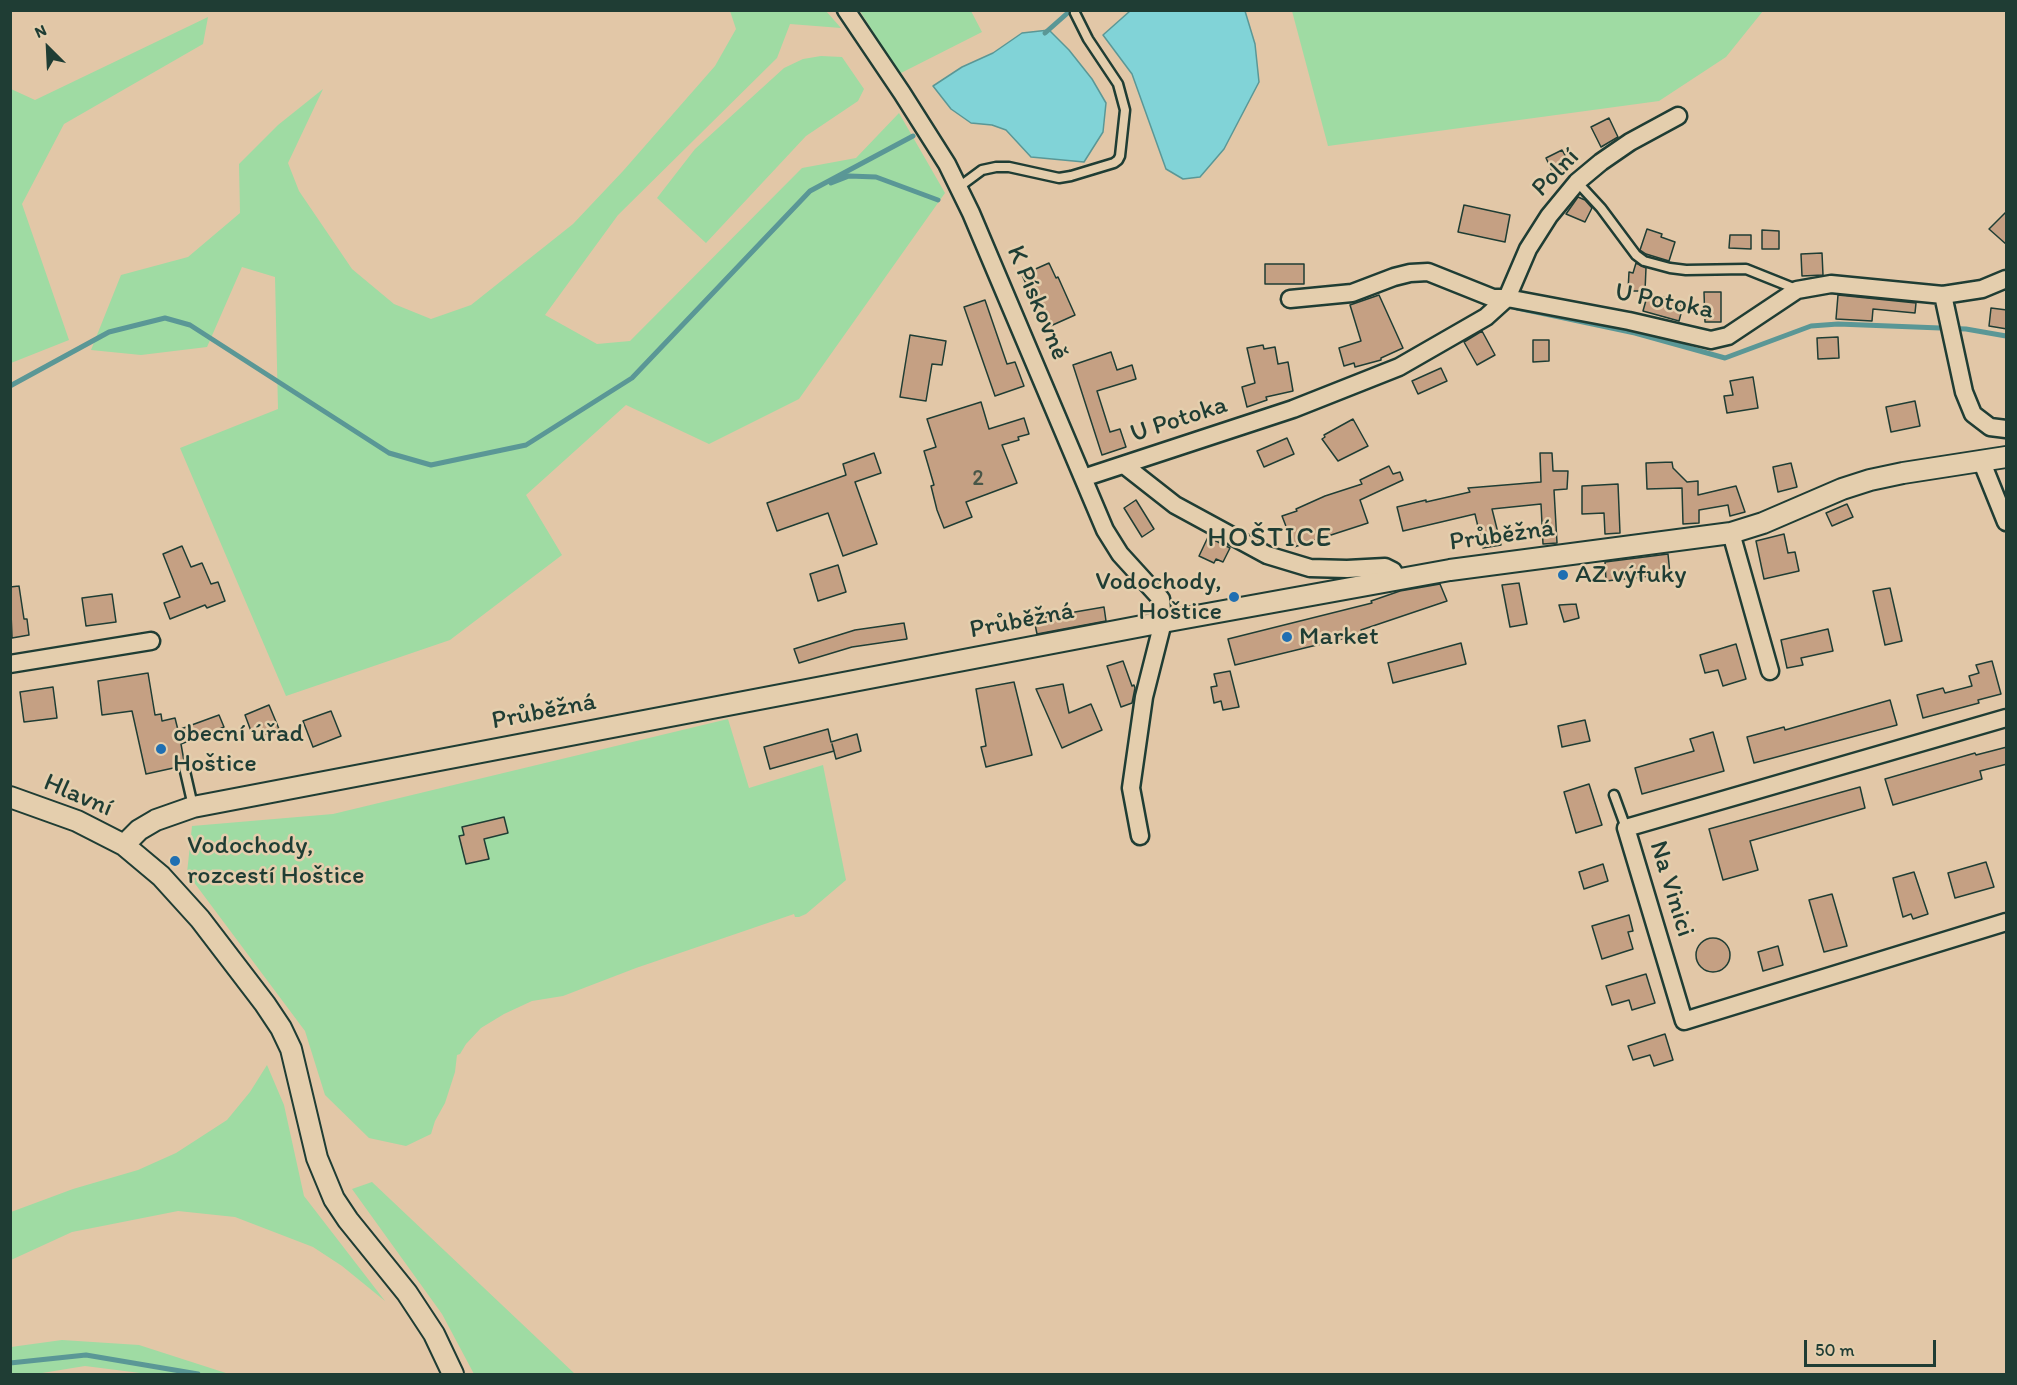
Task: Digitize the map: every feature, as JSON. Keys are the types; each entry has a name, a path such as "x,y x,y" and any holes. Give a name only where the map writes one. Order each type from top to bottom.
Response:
{"street":[{"name":"K Pískovně","path":"846,10 917,116 959,187 1105,530 1120,554 1161,599 1163,622"},
{"name":"Polní","path":"1507,298 1528,249 1549,216 1577,182 1630,142 1678,116"},
{"name":"U Potoka","path":"1290,299 1352,293 1394,277 1428,272 1493,298 1507,298 1629,321 1711,340 1728,336 1797,290 1831,284 1942,295 1982,289 2007,279"},
{"path":"1942,295 1964,392 1973,414 1990,427 2007,429"},
{"name":"U Potoka","path":"1083,478 1293,410 1399,366 1485,317 1507,298"},
{"name":"Průběžná","path":"124,845 139,830 156,820 193,807 1163,622 1450,570 1731,532 1763,523 1842,489 1870,480 2007,457"},
{"path":"1981,460 2007,522"},
{"name":"U Potoka","path":"1124,465 1175,506 1267,555 1310,568 1385,567 1393,572 1398,580"},
{"path":"1731,532 1770,671"},
{"path":"1140,837 1131,788 1144,697 1163,622"},
{"path":"10,664 151,641"},
{"name":"Na Vinici","path":"2007,718 1626,828 1684,1021 2007,922"},
{"name":"Hlavní","path":"10,797 77,822 124,845 160,876 200,919 281,1028 291,1049 316,1158 334,1199 348,1220 407,1293 434,1334 453,1374"}],"lane":[{"path":"959,187 982,170 996,167 1059,178 1118,160 1125,110 1118,84 1088,39 1075,13"},
{"path":"1577,182 1636,255 1644,261 1686,270 1746,268 1797,290"},
{"path":"184,767 193,807"},
{"path":"1614,795 1626,828"}],"green space":[{"path":"1292,10 1763,11 1726,57 1659,101 1328,146"},
{"path":"730,11 826,11 841,28 790,24 777,58 618,215 545,315 597,344 630,341 802,168 856,158 899,113 945,193 799,399 709,444 626,405 526,495 562,555 450,640 286,696 180,448 278,409 275,277 242,267 207,347 141,355 91,350 121,275 188,257 240,213 239,164 278,125 323,89 288,163 299,191 352,269 394,304 431,319 471,305 573,224 623,171 715,66 736,29"},
{"path":"860,11 971,11 982,32 899,74"},
{"path":"208,17 203,44 64,124 22,204 69,340 11,363 11,89 35,100"},
{"path":"821,56 842,57 864,89 858,101 806,136 706,243 657,198 695,149 784,68 803,59"},
{"path":"728,719 749,788 823,765 846,880 806,914 799,917 795,917 794,914 636,968 563,996 532,1001 504,1014 481,1028 457,1055 455,1072 445,1103 431,1134 406,1146 369,1138 325,1095 305,1031 187,873 192,826 333,814"},
{"path":"267,1065 284,1105 304,1196 385,1301 342,1266 313,1247 235,1217 178,1211 72,1232 11,1260 11,1212 73,1189 138,1170 176,1153 227,1120 250,1092"},
{"path":"372,1182 575,1374 474,1374 442,1314 352,1189"},
{"path":"62,1340 139,1345 229,1374 148,1374 85,1366 36,1374 11,1374 11,1347"}],"water":[{"path":"1130,11 1245,11 1255,44 1259,82 1224,149 1200,177 1183,179 1166,169 1132,74 1103,35"},
{"path":"1049,30 1069,50 1092,79 1106,103 1103,132 1084,162 1031,157 1006,130 992,125 971,123 951,109 933,86 962,67 993,53 1022,33"}],"building":[{"path":"1609,118 1618,137 1601,147 1591,127"},
{"path":"1562,150 1570,164 1553,173 1546,158"},
{"path":"1578,197 1585,200 1592,208 1585,222 1566,214"},
{"path":"1464,205 1510,215 1505,242 1458,232"},
{"path":"2007,211 2007,245 1989,229"},
{"path":"1647,229 1675,242 1669,261 1640,250"},
{"path":"1762,230 1779,231 1779,249 1762,249"},
{"path":"1730,235 1751,235 1751,249 1729,248"},
{"path":"1822,253 1823,275 1802,276 1801,254"},
{"path":"1049,263 1075,315 1046,328 1022,275"},
{"path":"1636,263 1646,268 1645,291 1628,291 1629,272 1633,273"},
{"path":"1265,264 1304,264 1304,284 1265,284"},
{"path":"1704,292 1721,292 1721,322 1705,322"},
{"path":"1648,293 1675,300 1674,304 1683,306 1679,321 1643,311"},
{"path":"1379,295 1403,348 1381,360 1355,367 1354,363 1344,366 1339,348 1361,341 1350,305"},
{"path":"1838,295 1916,303 1915,313 1873,309 1872,321 1836,319"},
{"path":"985,300 1007,364 1015,362 1024,386 995,396 964,307"},
{"path":"1991,308 2007,310 2007,329 1989,326"},
{"path":"1482,331 1495,355 1477,365 1464,342"},
{"path":"910,335 946,341 942,365 932,364 926,401 900,397"},
{"path":"1838,337 1839,358 1818,359 1817,338"},
{"path":"1533,340 1549,340 1549,361 1533,362"},
{"path":"1263,345 1264,349 1275,347 1278,364 1288,362 1293,391 1266,397 1267,400 1247,407 1242,387 1255,383 1247,348"},
{"path":"1111,352 1117,370 1132,365 1136,379 1097,391 1110,432 1120,429 1126,447 1102,455 1073,365"},
{"path":"1441,368 1447,381 1418,394 1412,381"},
{"path":"1753,377 1758,408 1727,413 1724,396 1733,395 1730,381"},
{"path":"1915,401 1920,426 1891,432 1886,407"},
{"path":"981,402 989,429 1024,418 1029,434 1002,445 1017,483 966,502 972,517 944,528 937,510 931,486 934,485 924,451 936,447 927,419"},
{"path":"1353,419 1368,446 1338,461 1322,439 1324,435"},
{"path":"1287,438 1294,454 1264,467 1257,451"},
{"path":"874,453 881,473 855,482 877,544 843,556 828,513 777,531 767,503 846,475 843,464"},
{"path":"1540,453 1552,453 1553,471 1568,471 1567,489 1554,490 1557,543 1543,544 1541,504 1492,509 1501,545 1483,548 1475,514 1403,531 1397,507 1470,492 1468,488 1541,482"},
{"path":"1672,462 1673,468 1687,482 1698,481 1698,495 1736,486 1745,512 1730,516 1728,505 1699,510 1699,523 1683,524 1682,488 1647,489 1646,463"},
{"path":"1791,463 1797,487 1778,492 1773,467"},
{"path":"1389,466 1393,474 1400,472 1403,480 1360,500 1368,523 1294,547 1282,516 1325,496 1362,484 1360,480"},
{"path":"1618,484 1620,533 1605,534 1604,513 1582,514 1582,486"},
{"path":"1136,500 1154,529 1142,537 1124,508"},
{"path":"1847,504 1853,517 1832,526 1826,513"},
{"path":"1784,534 1788,553 1795,552 1799,571 1764,579 1756,541"},
{"path":"1208,537 1230,548 1223,562 1216,559 1214,563 1199,556"},
{"path":"182,546 191,567 202,563 211,584 218,582 225,601 207,608 205,605 170,619 164,603 180,597 163,554"},
{"path":"1668,554 1670,574 1606,581 1605,562"},
{"path":"838,565 846,592 818,601 810,574"},
{"path":"1519,583 1527,624 1510,627 1502,585"},
{"path":"1440,584 1447,601 1361,630 1362,634 1235,665 1228,639 1372,603 1371,601 1400,591"},
{"path":"19,586 29,635 12,638 10,587"},
{"path":"1890,588 1902,641 1885,645 1873,591"},
{"path":"112,594 116,622 86,626 82,598"},
{"path":"1576,604 1579,618 1564,622 1559,605"},
{"path":"1104,607 1106,621 1037,634 1034,619"},
{"path":"904,623 907,639 852,647 799,663 794,649 855,630"},
{"path":"1828,629 1833,651 1801,658 1803,665 1787,668 1781,640"},
{"path":"1461,643 1466,664 1393,683 1388,663"},
{"path":"1736,644 1746,679 1723,686 1718,670 1705,673 1700,655"},
{"path":"1123,661 1132,686 1134,685 1135,688 1132,703 1121,707 1107,666"},
{"path":"1992,661 2001,694 1978,700 1979,703 1923,718 1917,695 1943,688 1945,693 1972,686 1969,676 1979,673 1976,665"},
{"path":"1230,671 1239,707 1223,710 1221,701 1214,703 1211,687 1217,686 1214,674"},
{"path":"148,673 155,715 161,714 162,721 175,718 178,730 219,715 224,727 181,744 184,761 180,762 178,767 146,774 132,711 102,715 98,681"},
{"path":"1014,682 1032,755 986,767 981,747 986,746 976,689"},
{"path":"1063,684 1069,713 1091,704 1102,730 1062,748 1036,689"},
{"path":"53,687 57,718 24,722 20,692"},
{"path":"1890,700 1897,725 1754,763 1747,737 1784,727 1785,730"},
{"path":"269,705 279,729 254,739 245,715"},
{"path":"331,711 341,736 313,747 303,721"},
{"path":"1585,720 1590,741 1562,747 1558,726"},
{"path":"828,729 831,742 857,734 861,751 836,759 834,751 770,769 764,747"},
{"path":"1713,732 1724,771 1642,794 1635,768 1694,751 1690,739"},
{"path":"2007,747 2007,764 1980,771 1982,779 1893,805 1885,779 1975,753 1976,755"},
{"path":"1589,784 1602,825 1576,833 1564,792"},
{"path":"1860,787 1865,808 1750,841 1758,870 1723,880 1709,829"},
{"path":"504,817 508,833 484,839 489,859 466,864 459,836 464,835 462,827"},
{"path":"1986,862 1994,887 1955,898 1948,873"},
{"path":"1603,864 1608,881 1584,889 1579,872"},
{"path":"1914,872 1928,914 1913,919 1911,914 1903,917 1893,878"},
{"path":"1832,894 1847,946 1824,952 1809,900"},
{"path":"1629,915 1633,931 1628,932 1633,949 1602,959 1592,926"},
{"path":"1713,938 1725,943 1730,955 1725,967 1713,972 1701,967 1696,955 1701,943"},
{"path":"1778,946 1783,965 1763,971 1758,952"},
{"path":"1646,974 1655,1003 1632,1010 1629,1000 1612,1005 1606,986"},
{"path":"1665,1034 1673,1060 1654,1066 1650,1055 1633,1060 1628,1046"}],"waterway":[{"path":"1045,33 1071,10"},
{"path":"10,386 109,332 165,318 190,325 389,453 431,465 526,445 632,378 810,191 913,136"},
{"path":"831,183 849,176 876,177 938,200"},
{"path":"1517,308 1635,333 1725,358 1811,326 1838,324 1966,329 2006,336"},
{"path":"10,1363 86,1355 198,1374"}],"place":[{"name":"AZ výfuky","path":"1563,575"},
{"name":"Vodochody, Hoštice","path":"1234,597"},
{"name":"Market","path":"1287,637"},
{"name":"obecní úřad Hoštice","path":"161,749"},
{"name":"Vodochody, rozcestí Hoštice","path":"175,861"}],"district":[{"name":"HOŠTICE","path":"1270,539"}]}
